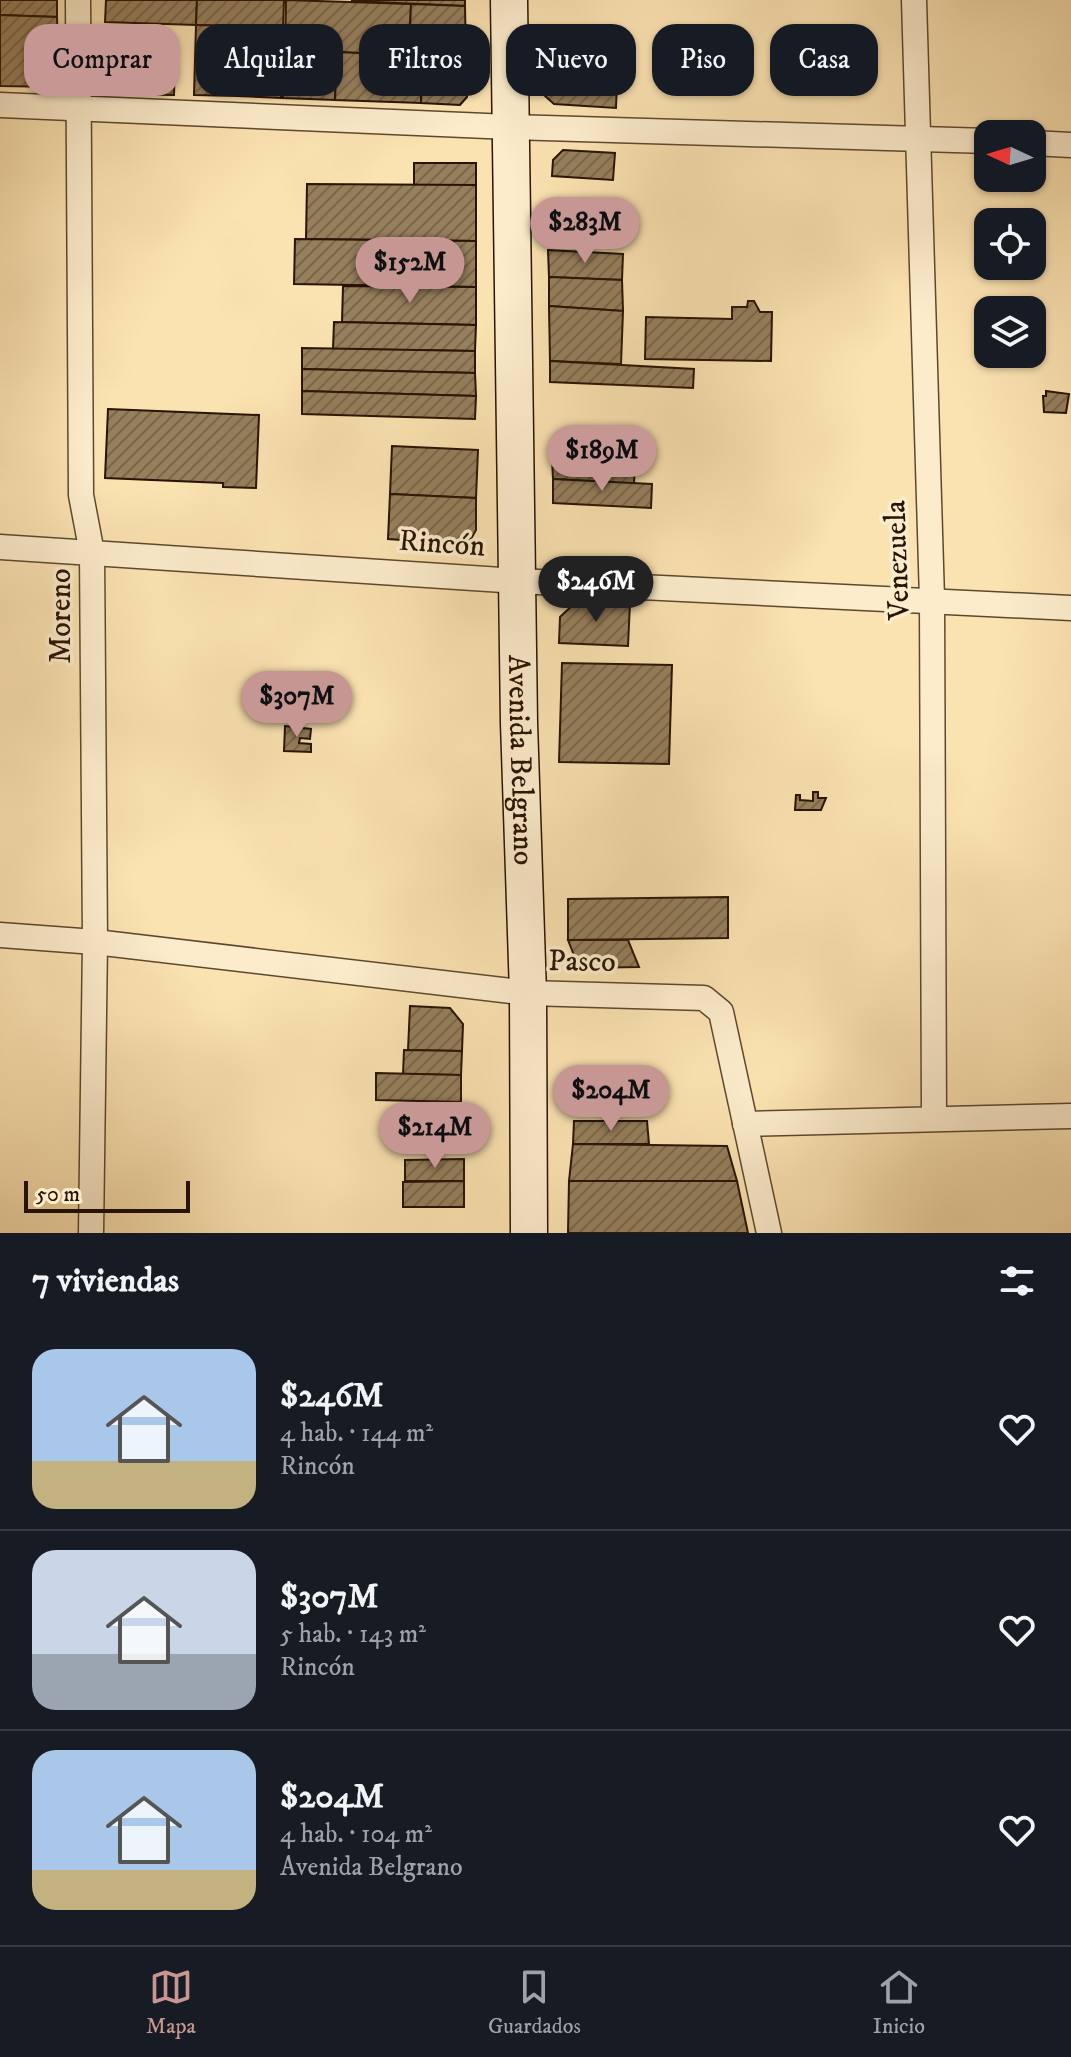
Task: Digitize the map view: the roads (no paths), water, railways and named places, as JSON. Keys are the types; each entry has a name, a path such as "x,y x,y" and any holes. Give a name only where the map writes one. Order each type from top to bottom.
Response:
{"main road":[{"name":"Avenida Belgrano","path":"509,0 528,993 529,1233"}],"street":[{"name":"Moreno","path":"78,0 81,495 92,553 95,942 91,1233"},
{"name":"Venezuela","path":"914,0 932,599 934,1118"},
{"path":"0,105 511,127 974,140"},
{"path":"1046,144 1071,145"},
{"name":"Rincón","path":"0,547 518,581 1071,608"},
{"name":"Pasco","path":"0,935 95,942 528,993 704,998 721,1012 745,1124"},
{"path":"769,1233 745,1124 1071,1116"}]}
